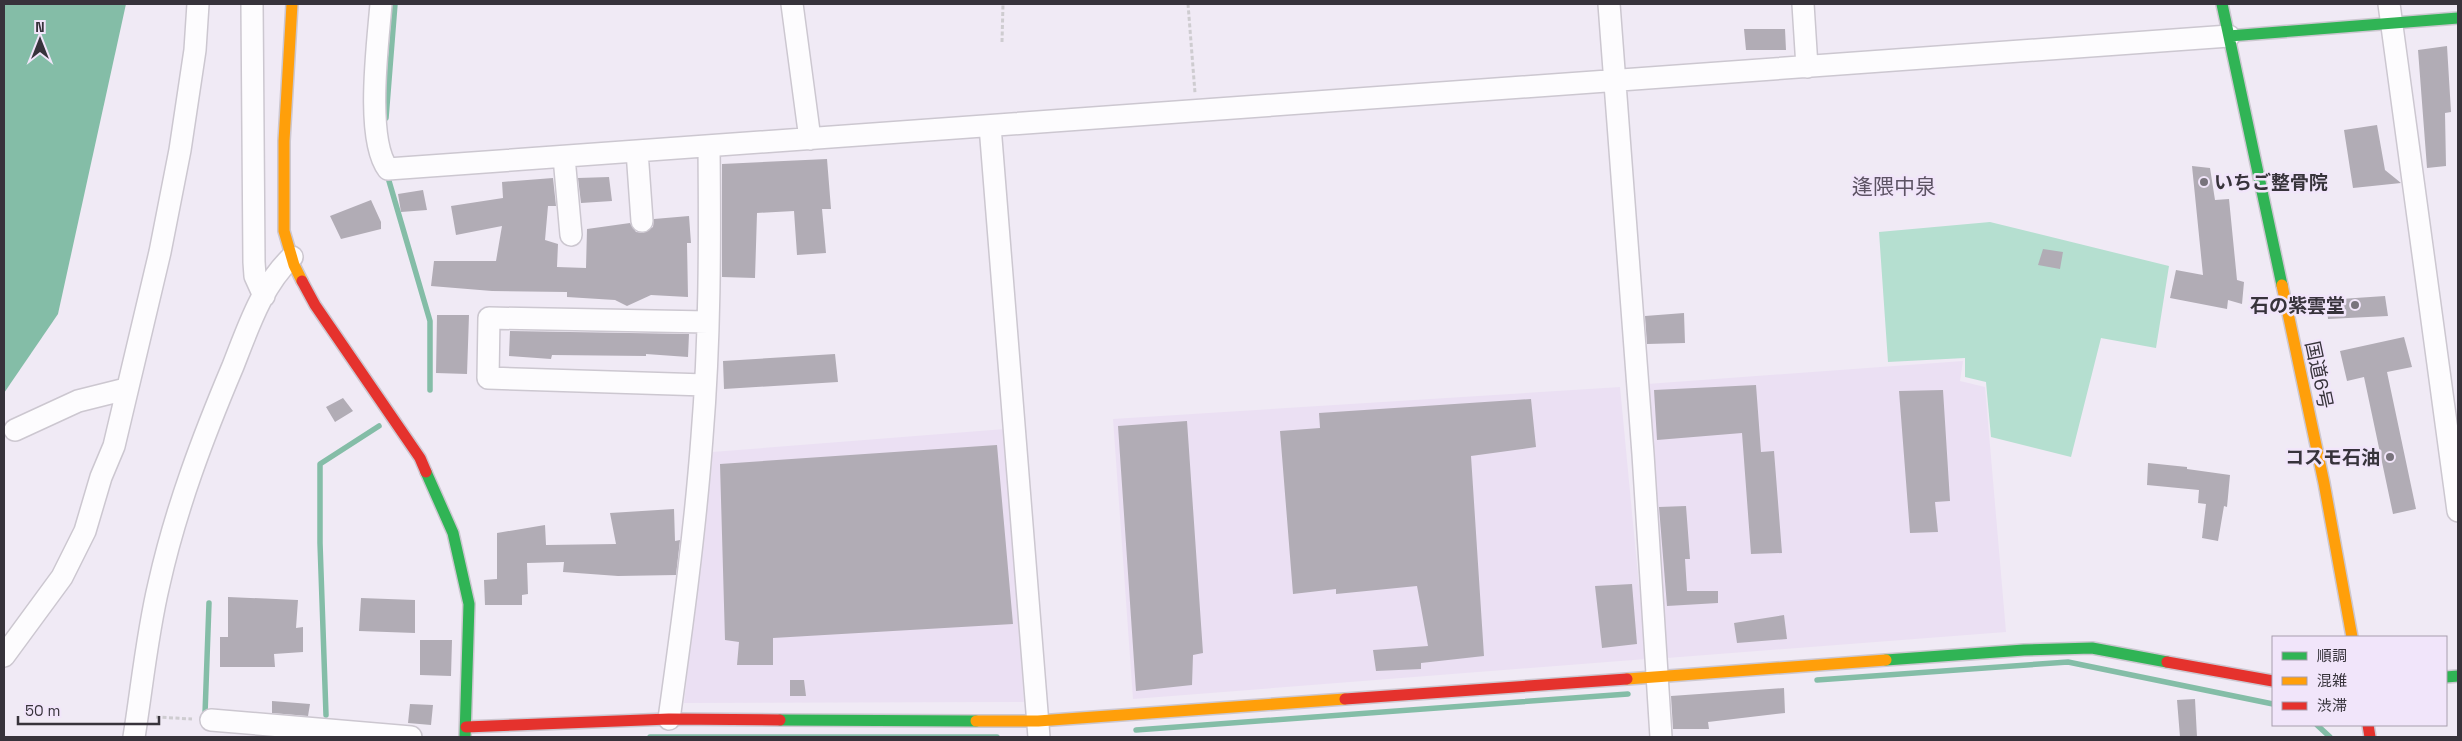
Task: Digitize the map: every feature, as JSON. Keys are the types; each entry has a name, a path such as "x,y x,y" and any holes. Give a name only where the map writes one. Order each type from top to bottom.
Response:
{"main road":[{"path":"292,4 282,199 284,231 294,265 320,312 420,458 454,533 469,604 466,732 669,719 1038,729 1658,677 2024,650 2092,648 2272,681"},
{"name":"国道6号","path":"2222,4 2324,483 2352,636"},
{"path":"2229,36 2390,13 2458,18"}],"street":[{"path":"4,656 62,577 85,531 114,446 160,252 180,150 195,50 198,4"},
{"path":"252,4 254,262 255,276 264,296"},
{"path":"381,4 373,107 382,161 388,169 2229,36"},
{"path":"792,4 810,139"},
{"path":"1609,4 1661,737"},
{"path":"1803,4 1807,67"},
{"path":"2390,13 2458,511"},
{"path":"990,126 1038,729"},
{"path":"669,719 686,596 702,437 708,322 710,146"},
{"path":"637,151 642,221"},
{"path":"564,156 570,235"},
{"path":"134,737 158,586 175,518 202,442 255,312 292,256"},
{"path":"705,384 488,378 489,318 708,322"},
{"path":"16,430 78,401 126,389"},
{"path":"211,720 411,737"}],"path":[{"path":"1002,42 1003,4"},
{"path":"1188,4 1196,111"},
{"path":"138,716 211,720"}],"shaded area":[{"path":"4,4 126,4 58,314 4,393"},
{"path":"1990,222 2169,266 2156,348 2101,338 2071,457 1991,437 1986,382 1965,377 1965,358 1888,362 1879,232"},
{"path":"1963,361 1960,381 1985,387 2006,632 1667,658 1647,384"},
{"path":"1620,387 1646,659 1133,699 1113,419"},
{"path":"1005,429 1024,702 684,703 712,452"}],"building":[{"path":"1744,29 1785,29 1786,50 1746,50"},
{"path":"2447,46 2451,112 2445,113 2446,166 2427,168 2418,50"},
{"path":"2377,125 2385,170 2401,183 2353,188 2344,130"},
{"path":"827,159 831,209 822,209 826,253 797,255 794,211 757,213 755,278 722,277 722,164"},
{"path":"2192,166 2210,168 2215,200 2229,199 2237,280 2244,282 2242,304 2228,300 2227,309 2170,298 2176,270 2203,275"},
{"path":"609,177 612,201 581,203 578,178"},
{"path":"553,178 556,206 548,206 545,240 558,244 557,267 586,268 587,229 630,223 636,232 643,233 653,227 654,219 689,216 691,243 687,243 688,297 651,295 627,306 615,300 567,297 567,292 492,291 431,286 434,261 496,261 502,226 456,235 451,206 503,198 502,182"},
{"path":"423,190 427,210 401,212 398,194"},
{"path":"371,200 381,222 381,229 341,239 330,216"},
{"path":"2043,249 2063,252 2060,269 2038,265"},
{"path":"2385,296 2388,316 2328,319 2326,300"},
{"path":"1684,313 1685,343 1647,344 1645,316"},
{"path":"437,315 469,315 467,374 436,373"},
{"path":"510,331 689,334 688,357 646,354 646,356 552,355 551,359 509,356"},
{"path":"2404,337 2412,367 2387,372 2416,509 2393,514 2364,377 2347,381 2340,351"},
{"path":"835,354 838,382 724,389 723,361"},
{"path":"1756,385 1761,452 1774,451 1782,553 1751,554 1742,433 1657,440 1654,390"},
{"path":"1943,390 1950,501 1935,502 1938,532 1910,533 1899,391"},
{"path":"343,398 353,411 335,422 326,407"},
{"path":"1531,399 1536,447 1471,456 1484,656 1421,663 1421,669 1376,671 1373,650 1428,646 1417,586 1336,594 1336,589 1293,594 1280,431 1320,428 1319,413"},
{"path":"1187,421 1203,653 1193,655 1192,685 1136,691 1118,426"},
{"path":"997,445 1013,624 773,638 773,665 737,665 739,642 725,640 720,464"},
{"path":"2148,463 2187,467 2187,469 2230,475 2227,507 2224,506 2218,541 2202,538 2206,504 2198,503 2199,490 2147,485"},
{"path":"1686,506 1690,559 1685,559 1687,591 1718,591 1718,603 1667,606 1659,507"},
{"path":"674,509 675,541 680,540 676,575 618,576 563,572 564,562 527,563 528,594 522,595 522,605 485,605 484,580 497,579 497,533 545,525 546,545 616,544 610,513"},
{"path":"1632,584 1637,644 1602,648 1595,586"},
{"path":"228,597 298,600 296,628 303,627 303,652 274,654 275,667 220,667 220,637 228,637"},
{"path":"361,598 415,600 415,633 359,631"},
{"path":"1784,615 1787,639 1737,643 1734,623"},
{"path":"420,640 452,640 451,676 420,675"},
{"path":"790,680 804,680 806,696 790,696"},
{"path":"1784,688 1785,713 1708,722 1709,729 1673,729 1671,696"},
{"path":"2195,699 2197,737 2180,737 2177,700"},
{"path":"272,701 310,704 308,716 272,713"},
{"path":"410,704 433,705 431,725 408,723"}],"waterway":[{"path":"386,118 395,4"},
{"path":"389,181 430,321 430,390"},
{"path":"326,715 320,543 320,464 379,426"},
{"path":"205,714 209,603"},
{"path":"1817,680 2068,662 2272,704"},
{"path":"1136,730 1628,694"},
{"path":"2318,726 2330,737"},
{"path":"650,737 997,737"}],"traffic: fast":[{"path":"2222,4 2282,285"},
{"path":"2229,36 2458,18"},
{"path":"426,472 453,533 469,604 465,737"},
{"path":"1886,660 2024,650 2092,648 2167,662"},
{"path":"2447,677 2458,676"},
{"path":"780,720 976,721"}],"traffic: slow":[{"path":"292,4 284,141 284,231 294,265 302,281"},
{"path":"2282,285 2324,483 2352,636"},
{"path":"1627,679 1886,660"},
{"path":"976,721 1038,721 1345,699"}],"traffic: jam":[{"path":"302,281 315,305 420,458 426,472"},
{"path":"2167,662 2272,681"},
{"path":"1345,699 1627,679"},
{"path":"466,727 669,719 780,720"},
{"path":"2368,726 2370,737"}],"place":[{"name":"いちご整骨院","path":"2204,182"},
{"name":"石の紫雲堂","path":"2355,305"},
{"name":"コスモ石油","path":"2390,457"}],"district":[{"name":"逢隈中泉","path":"1894,186"}]}
